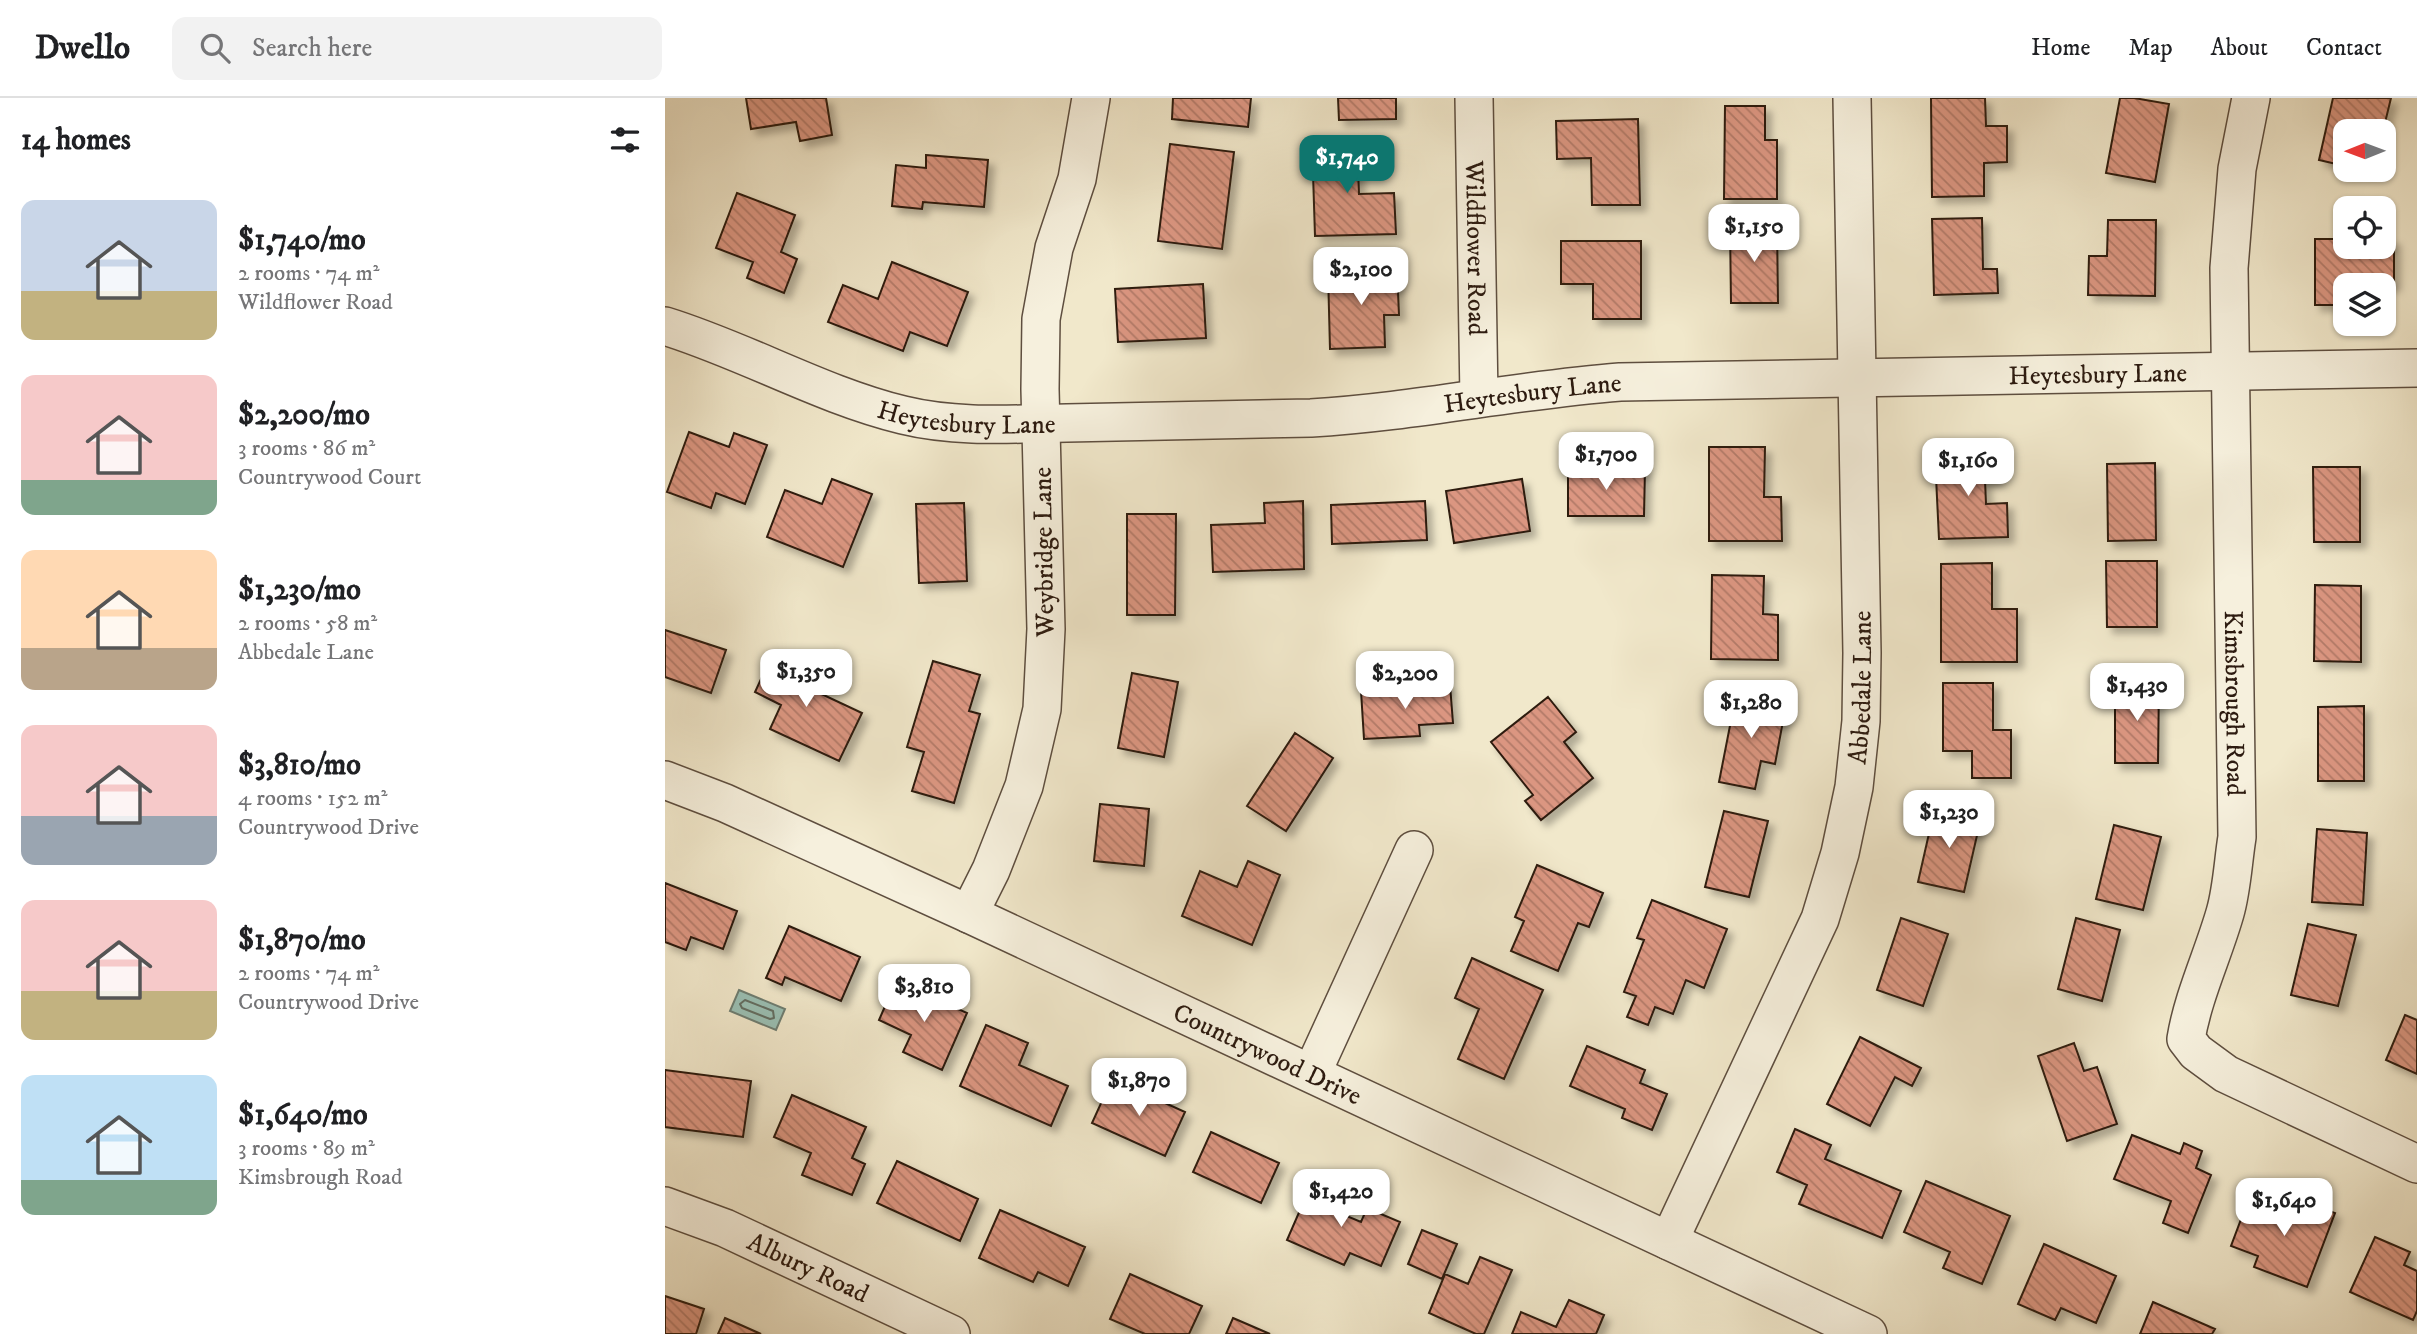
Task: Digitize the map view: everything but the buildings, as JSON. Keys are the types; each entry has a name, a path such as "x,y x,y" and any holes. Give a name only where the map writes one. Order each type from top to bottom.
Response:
{"street":[{"name":"Weybridge Lane","path":"969,914 991,870 1024,786 1042,709 1046,629 1041,319 1054,248 1077,179 1091,98"},
{"name":"Wildflower Road","path":"1474,98 1479,398"},
{"name":"Abbedale Lane","path":"1669,1241 1820,919 1840,853 1853,788 1861,721 1862,653 1852,98"},
{"name":"Kimsbrough Road","path":"2251,98 2238,169 2229,268 2237,837 2226,910 2190,1012 2186,1039 2196,1052 2226,1074 2417,1164"},
{"name":"Heytesbury Lane","path":"665,326 706,338 861,404 905,416 947,422 1311,418 1359,415 1553,387 1620,382 2417,368"},
{"name":"Countrywood Drive","path":"665,780 725,803 969,914 1868,1334"},
{"path":"1312,1073 1414,850"},
{"name":"Albury Road","path":"665,1206 725,1228 951,1334"}],"water":[{"path":"739,990 785,1009 776,1030 730,1011"}]}
